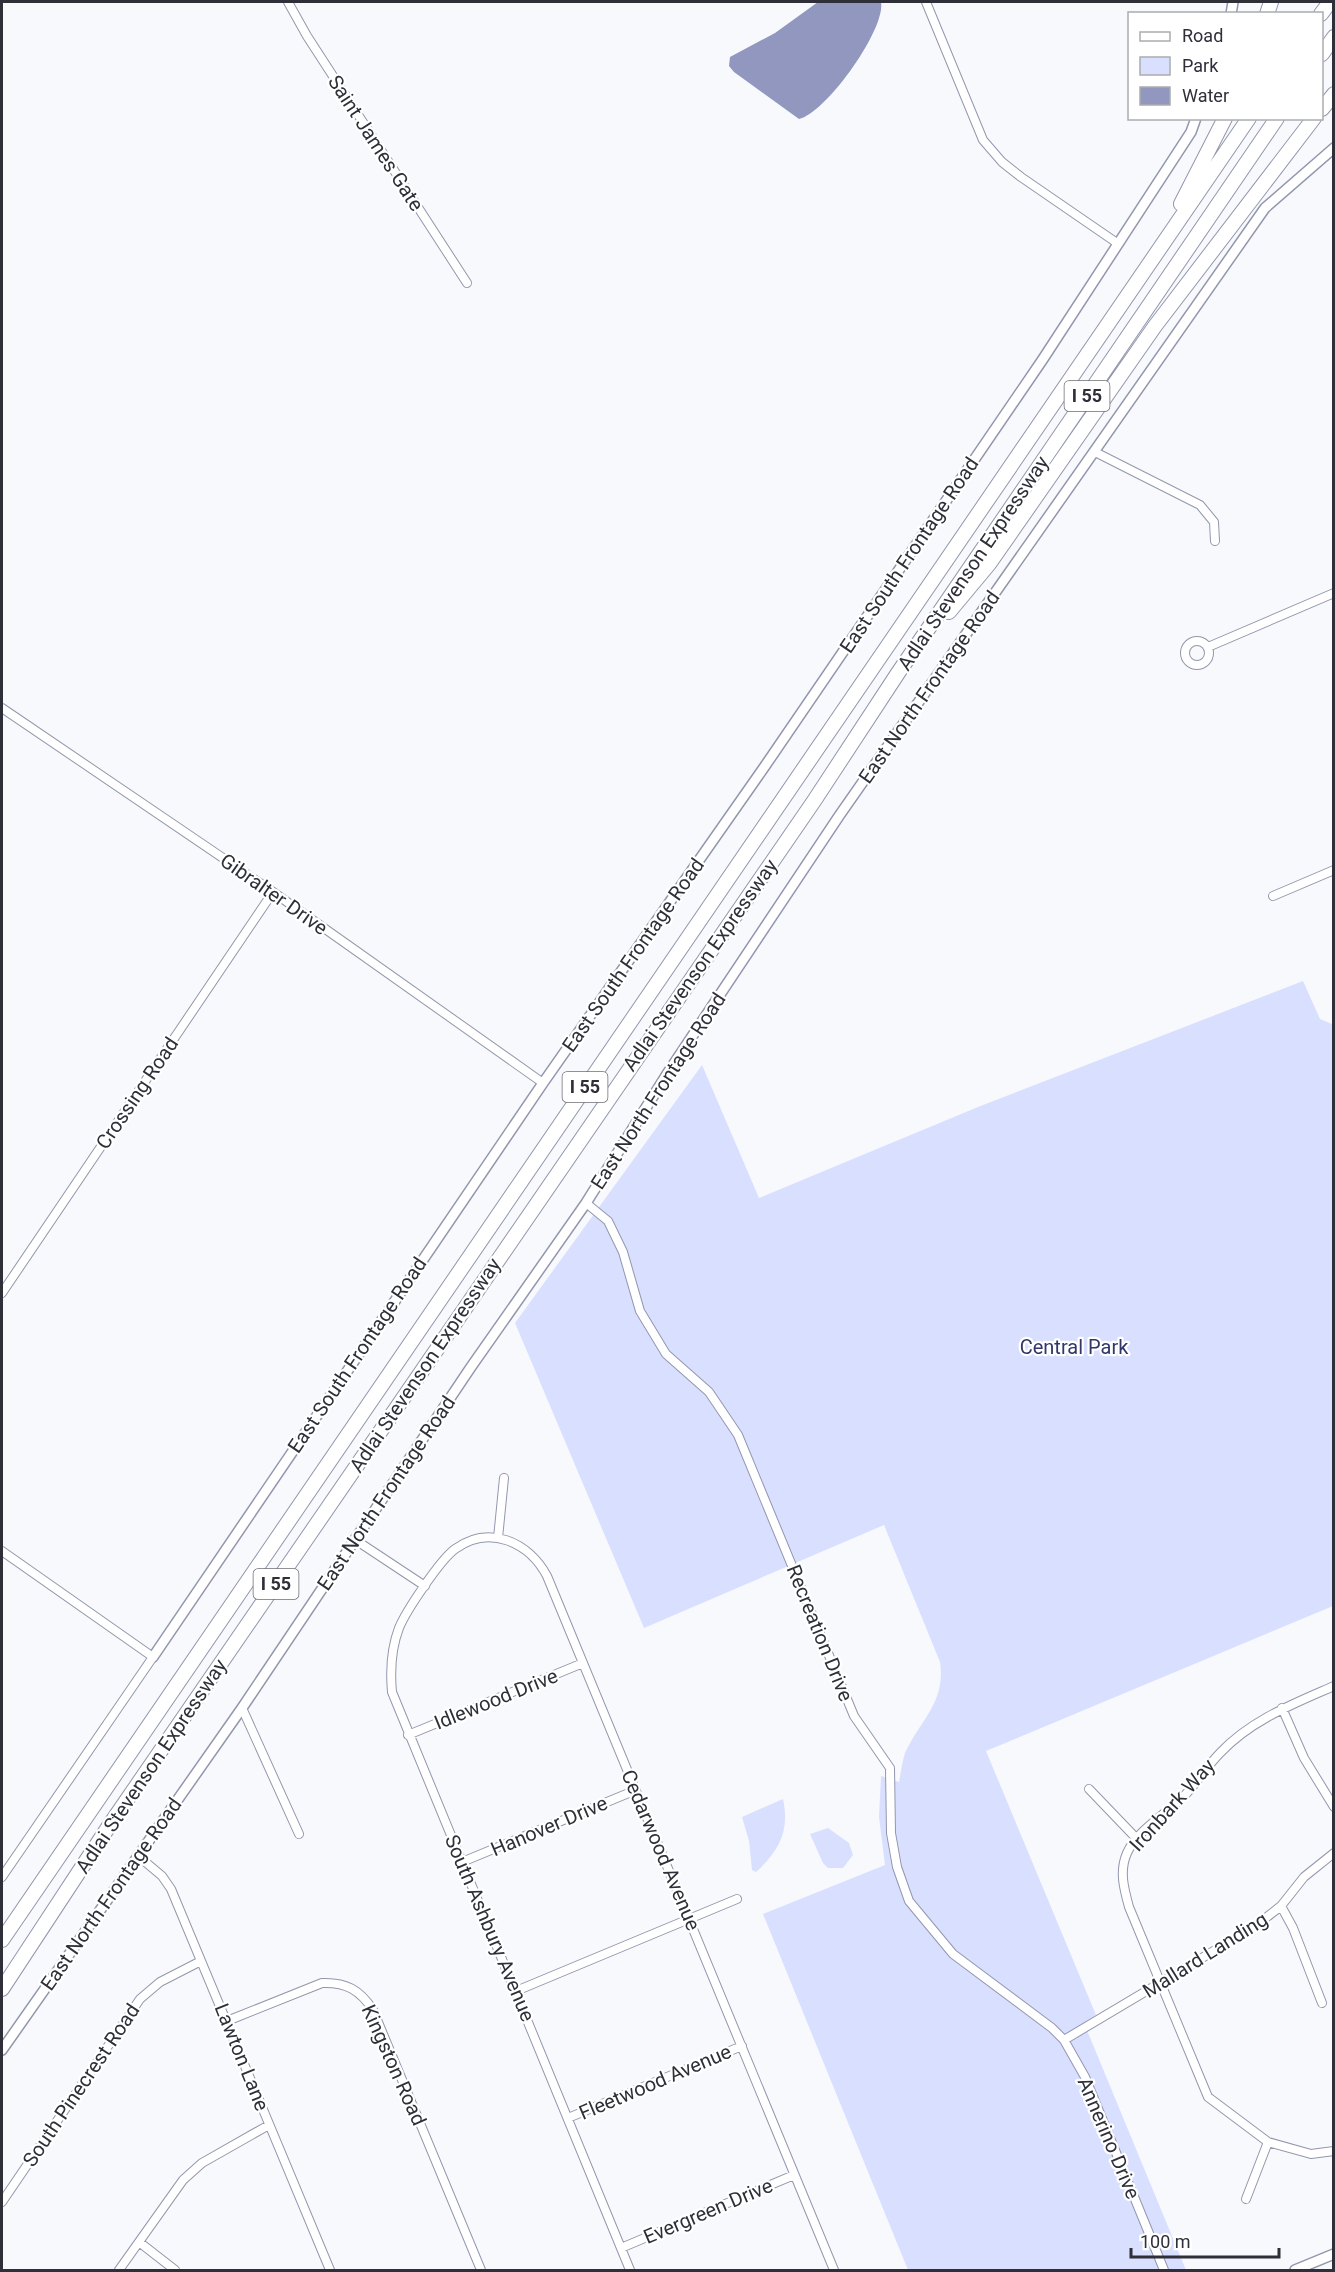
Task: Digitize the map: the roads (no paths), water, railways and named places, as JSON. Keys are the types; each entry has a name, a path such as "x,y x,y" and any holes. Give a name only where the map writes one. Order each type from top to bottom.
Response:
{"highway":[{"path":"1323,53 1334,37"},
{"path":"1323,108 1334,94"},
{"path":"1168,234 1197,169 1224,120"},
{"name":"Adlai Stevenson Expressway","path":"2,1940 794,786 1248,120"},
{"name":"Adlai Stevenson Expressway","path":"2,1989 111,1823 814,801 1276,120"},
{"path":"898,674 989,564 1155,326 1312,120"}],"street":[{"name":"Saint James Gate","path":"288,2 307,36 467,283"},
{"path":"926,2 983,140 1002,162 1021,177 1117,243"},
{"name":"East South Frontage Road","path":"2,1877 543,1083 765,766 1043,359 1191,132 1195,120"},
{"name":"East North Frontage Road","path":"2,2050 242,1708 354,1539 586,1203 669,1071 839,816 1265,208 1334,148"},
{"path":"1095,452 1200,506 1214,522 1215,541"},
{"path":"1208,646 1334,593"},
{"name":"Gibralter Drive","path":"2,708 273,892 543,1083"},
{"path":"1273,896 1334,870"},
{"name":"Crossing Road","path":"2,1293 273,892"},
{"name":"Recreation Drive","path":"586,1203 608,1221 623,1252 640,1311 666,1354 709,1392 738,1435 854,1716 890,1768 891,1833 897,1867 909,1901 953,1954 1052,2028 1064,2040"},
{"path":"354,1539 425,1586 454,1550 482,1539 498,1538 504,1478"},
{"name":"Cedarwood Avenue","path":"498,1538 520,1544 540,1562 690,1919 834,2271"},
{"path":"2,1551 153,1657"},
{"name":"South Ashbury Avenue","path":"425,1586 399,1628 391,1658 393,1692 408,1735 516,1991 630,2271"},
{"name":"Idlewood Drive","path":"408,1735 583,1663"},
{"name":"Ironbark Way","path":"1268,2142 1209,2097 1160,1984 1129,1907 1122,1881 1127,1853 1137,1839 1185,1796 1220,1752 1249,1727 1282,1708 1334,1686"},
{"path":"242,1708 299,1834"},
{"path":"1282,1708 1304,1758 1334,1807"},
{"path":"1089,1789 1137,1839"},
{"name":"Hanover Drive","path":"462,1862 636,1790"},
{"name":"Mallard Landing","path":"1064,2040 1231,1943 1281,1906 1304,1877 1334,1853"},
{"name":"Lawton Lane","path":"137,1855 162,1876 171,1889 330,2271"},
{"path":"516,1991 737,1899"},
{"path":"1281,1906 1293,1928 1322,2003"},
{"name":"South Pinecrest Road","path":"2,2202 140,1999 160,1982 201,1961"},
{"name":"Kingston Road","path":"227,2021 322,1983 339,1982 360,1993 373,2010 481,2271"},
{"name":"Annerino Drive","path":"1064,2040 1085,2078 1164,2271"},
{"name":"Fleetwood Avenue","path":"568,2118 742,2046"},
{"path":"119,2271 183,2180 202,2163 269,2125"},
{"path":"1246,2199 1268,2142 1311,2154 1334,2151"},
{"name":"Evergreen Drive","path":"621,2248 794,2175"},
{"path":"139,2242 175,2271"},
{"path":"1295,2271 1334,2254"}],"water":[{"path":"818,2 881,2 880,15 864,49 838,86 824,102 799,119 734,72 729,66 730,57 775,33"}],"park label":[{"name":"Central Park","path":"1074,1347"}]}
